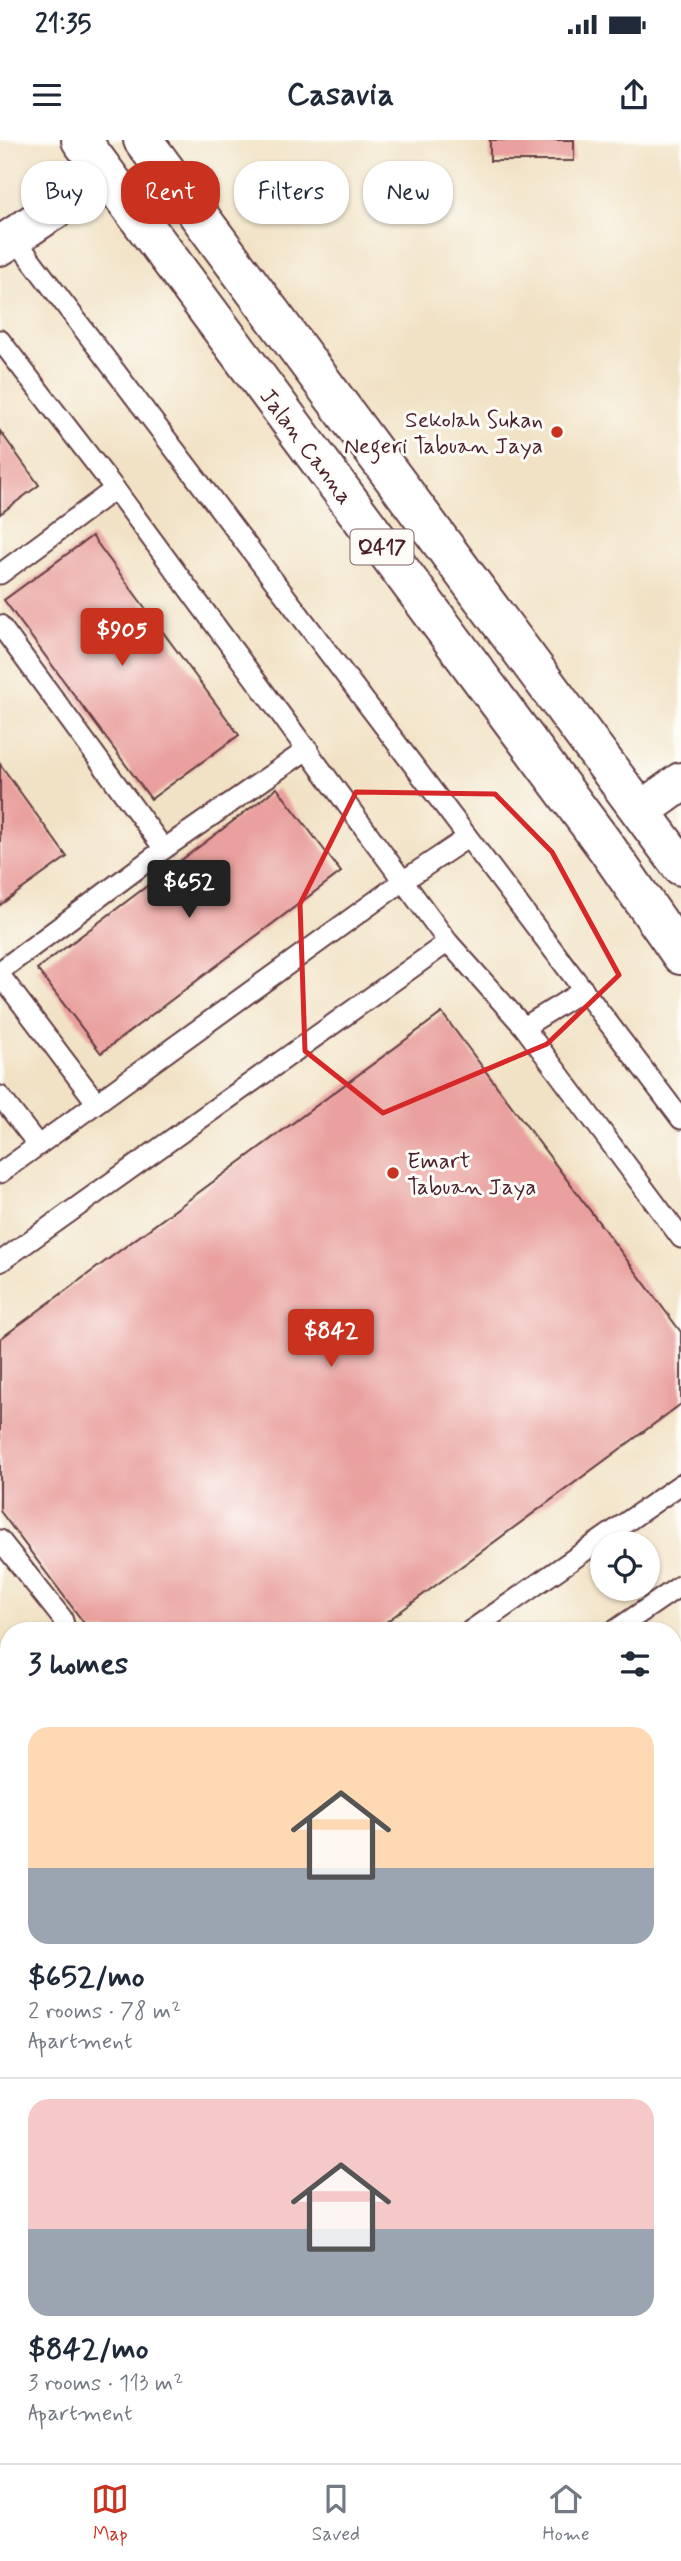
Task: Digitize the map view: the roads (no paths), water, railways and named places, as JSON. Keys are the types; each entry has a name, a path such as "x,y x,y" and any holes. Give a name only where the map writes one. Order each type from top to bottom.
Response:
{"main road":[{"name":"Jalan Canna","path":"81,140 96,161"},
{"name":"Q417","path":"143,140 681,866"},
{"name":"Jalan Canna","path":"107,176 597,836 681,955"},
{"path":"4,235 23,224"},
{"path":"641,811 681,782"}],"lane":[{"path":"4,235 681,1119"},
{"path":"4,351 115,489 448,942 524,1027 681,1238"},
{"path":"0,574 115,489"},
{"path":"0,625 163,849"},
{"path":"96,1102 0,973 163,849 307,749"},
{"path":"0,1173 403,881 467,838"},
{"path":"0,1262 448,942"},
{"path":"524,1027 584,989"},
{"path":"0,1096 38,1145"},
{"path":"483,1622 681,1484"},
{"path":"0,1540 63,1622"},
{"path":"627,1622 681,1585"}],"place":[{"name":"Sekolah Sukan Negeri Tabuan Jaya","path":"557,432"},
{"name":"Emart Tabuan Jaya","path":"393,1173"}]}
